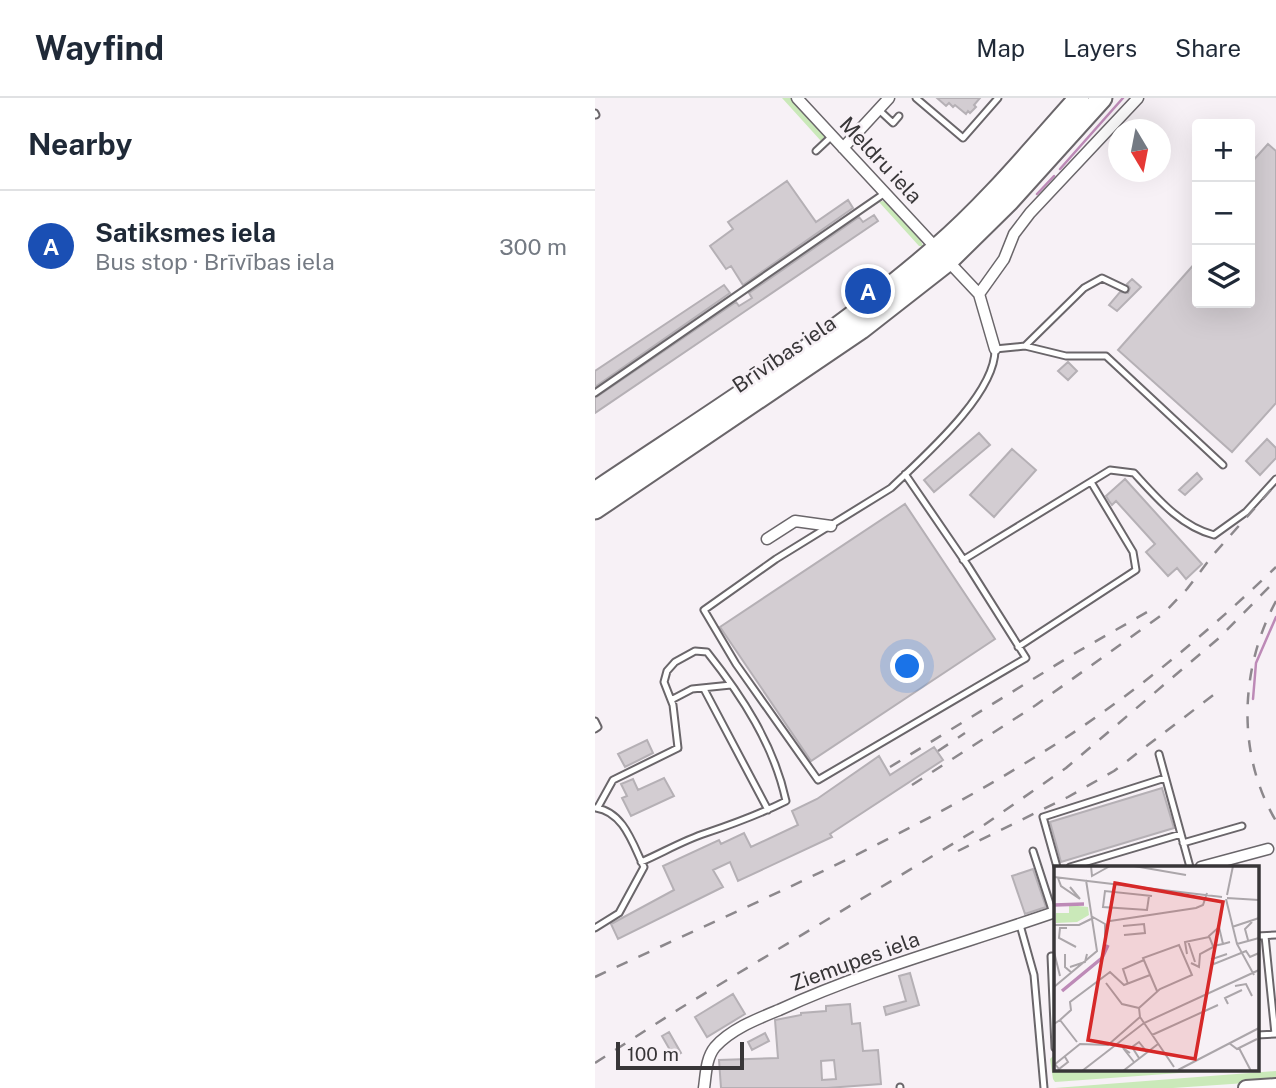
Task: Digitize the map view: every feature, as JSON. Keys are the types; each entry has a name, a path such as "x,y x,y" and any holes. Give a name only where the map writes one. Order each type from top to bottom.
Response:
{"highway":[{"name":"Brīvības iela","path":"595,492 820,341 873,301 942,255 995,190 1079,98"},
{"name":"Brīvības iela","path":"595,509 861,329 942,255 1009,201 1102,98"}],"main road":[{"path":"1245,1088 1276,1086"}],"street":[{"name":"Meldru iela","path":"797,98 979,294"},
{"path":"843,148 889,98"},
{"path":"995,349 979,294 997,270 1014,234 1030,213 1138,98"},
{"path":"767,539 795,522 831,526"},
{"path":"1205,866 1268,849"},
{"name":"Ziemupes iela","path":"704,1088 713,1049 731,1034 754,1021 849,980 1054,913"}],"lane":[{"path":"916,98 963,138 998,98"},
{"path":"879,110 893,123 899,116"},
{"path":"816,151 832,136"},
{"path":"595,393 885,193"},
{"path":"1025,346 1084,288 1102,278 1125,289"},
{"path":"905,474 1025,658 818,780 736,663 704,611 776,559 891,488 905,474 944,436 985,383 995,362 995,349 1025,346 1066,356 1106,356 1223,464"},
{"path":"963,560 1110,470 1134,472 1163,505 1200,531 1215,535 1246,512 1276,479"},
{"path":"1018,647 1136,570 1132,552 1091,482"},
{"path":"595,928 619,913 644,867 641,862 620,820 608,811 596,808 613,780 678,748 671,700 664,682 667,671 675,662 695,651 707,652 763,736 786,801 641,862"},
{"path":"671,700 692,689 731,685"},
{"path":"704,689 768,810"},
{"path":"595,721 598,727 595,729"},
{"path":"1159,754 1189,866"},
{"path":"1057,866 1043,817 1165,778"},
{"path":"1183,843 1242,826"},
{"path":"1073,866 1181,834"},
{"path":"1033,851 1054,913"},
{"path":"1020,925 1034,975 1044,1088"},
{"path":"1259,936 1276,934"},
{"path":"1265,936 1276,1034"},
{"path":"1054,956 1051,956 1054,1025"},
{"path":"1041,1049 1054,1048"}],"green space":[{"path":"782,98 791,98 825,134 825,139 821,141"},
{"path":"883,201 919,236 923,246 919,246 879,202"},
{"path":"1054,1055 1056,1072 1221,1070 1055,1082 1050,1059"},
{"path":"1276,1071 1276,1081 1173,1088 1055,1088"}],"building":[{"path":"937,98 980,98 974,105 976,107 966,114 955,105 953,107 949,103 946,106"},
{"path":"1268,144 1276,151 1276,403 1232,452 1118,350 1192,267 1192,308 1255,308 1255,158"},
{"path":"787,181 816,222 848,200 853,208 743,285 731,266 726,269 710,246 733,229 728,222"},
{"path":"874,215 878,221 595,413 595,398 736,302 739,306 752,298 749,293 859,217 863,222"},
{"path":"1132,279 1141,287 1117,311 1109,305 1120,292 1128,293 1130,288 1127,284"},
{"path":"724,285 730,293 595,387 595,371"},
{"path":"1068,362 1077,371 1068,380 1058,371"},
{"path":"979,433 990,445 934,492 924,480"},
{"path":"1267,439 1276,448 1276,458 1260,475 1246,461"},
{"path":"1012,449 1036,470 994,517 970,495"},
{"path":"1197,473 1202,479 1185,495 1179,490"},
{"path":"1125,479 1202,564 1186,579 1177,568 1168,576 1146,552 1155,544 1116,501 1112,505 1109,501 1106,496"},
{"path":"905,504 995,639 811,761 720,627"},
{"path":"647,740 653,753 625,767 618,754"},
{"path":"934,747 943,760 830,834 832,837 738,881 730,862 713,870 723,887 618,939 611,924 674,890 663,866 719,840 721,844 744,833 751,847 798,825 792,811 817,799 879,756 890,775"},
{"path":"664,778 674,796 631,816 622,798 627,796 621,784 633,779 638,790"},
{"path":"1162,788 1174,828 1061,862 1050,822"},
{"path":"1033,869 1046,907 1025,914 1012,876"},
{"path":"910,973 919,1005 886,1015 884,1007 906,1001 899,976"},
{"path":"733,994 745,1014 707,1037 695,1017"},
{"path":"850,1004 852,1024 860,1023 863,1051 878,1050 881,1084 827,1088 721,1088 719,1060 778,1058 775,1020 801,1013 826,1011 826,1006","holes":["834,1060 836,1079 822,1080 821,1061"]},
{"path":"669,1032 681,1053 674,1057 662,1036"},
{"path":"765,1033 769,1041 752,1050 748,1042"}],"waterway":[{"path":"1060,169 1123,98"},
{"path":"1037,194 1054,176"},
{"path":"1253,699 1256,663 1276,617"}],"railway":[{"path":"912,785 1036,705 1163,614 1276,484"},
{"path":"595,977 877,845 987,786 1072,734 1133,690 1220,618 1276,567"},
{"path":"595,1063 679,1009 984,825 1066,768 1219,638 1276,580"},
{"path":"1276,601 1255,654 1247,711 1254,768 1276,821"},
{"path":"890,767 1077,652 1156,607"},
{"path":"958,851 1068,797 1114,771 1216,693"},
{"path":"938,751 965,733"}],"place":[{"name":"Satiksmes iela","path":"868,291"}]}
